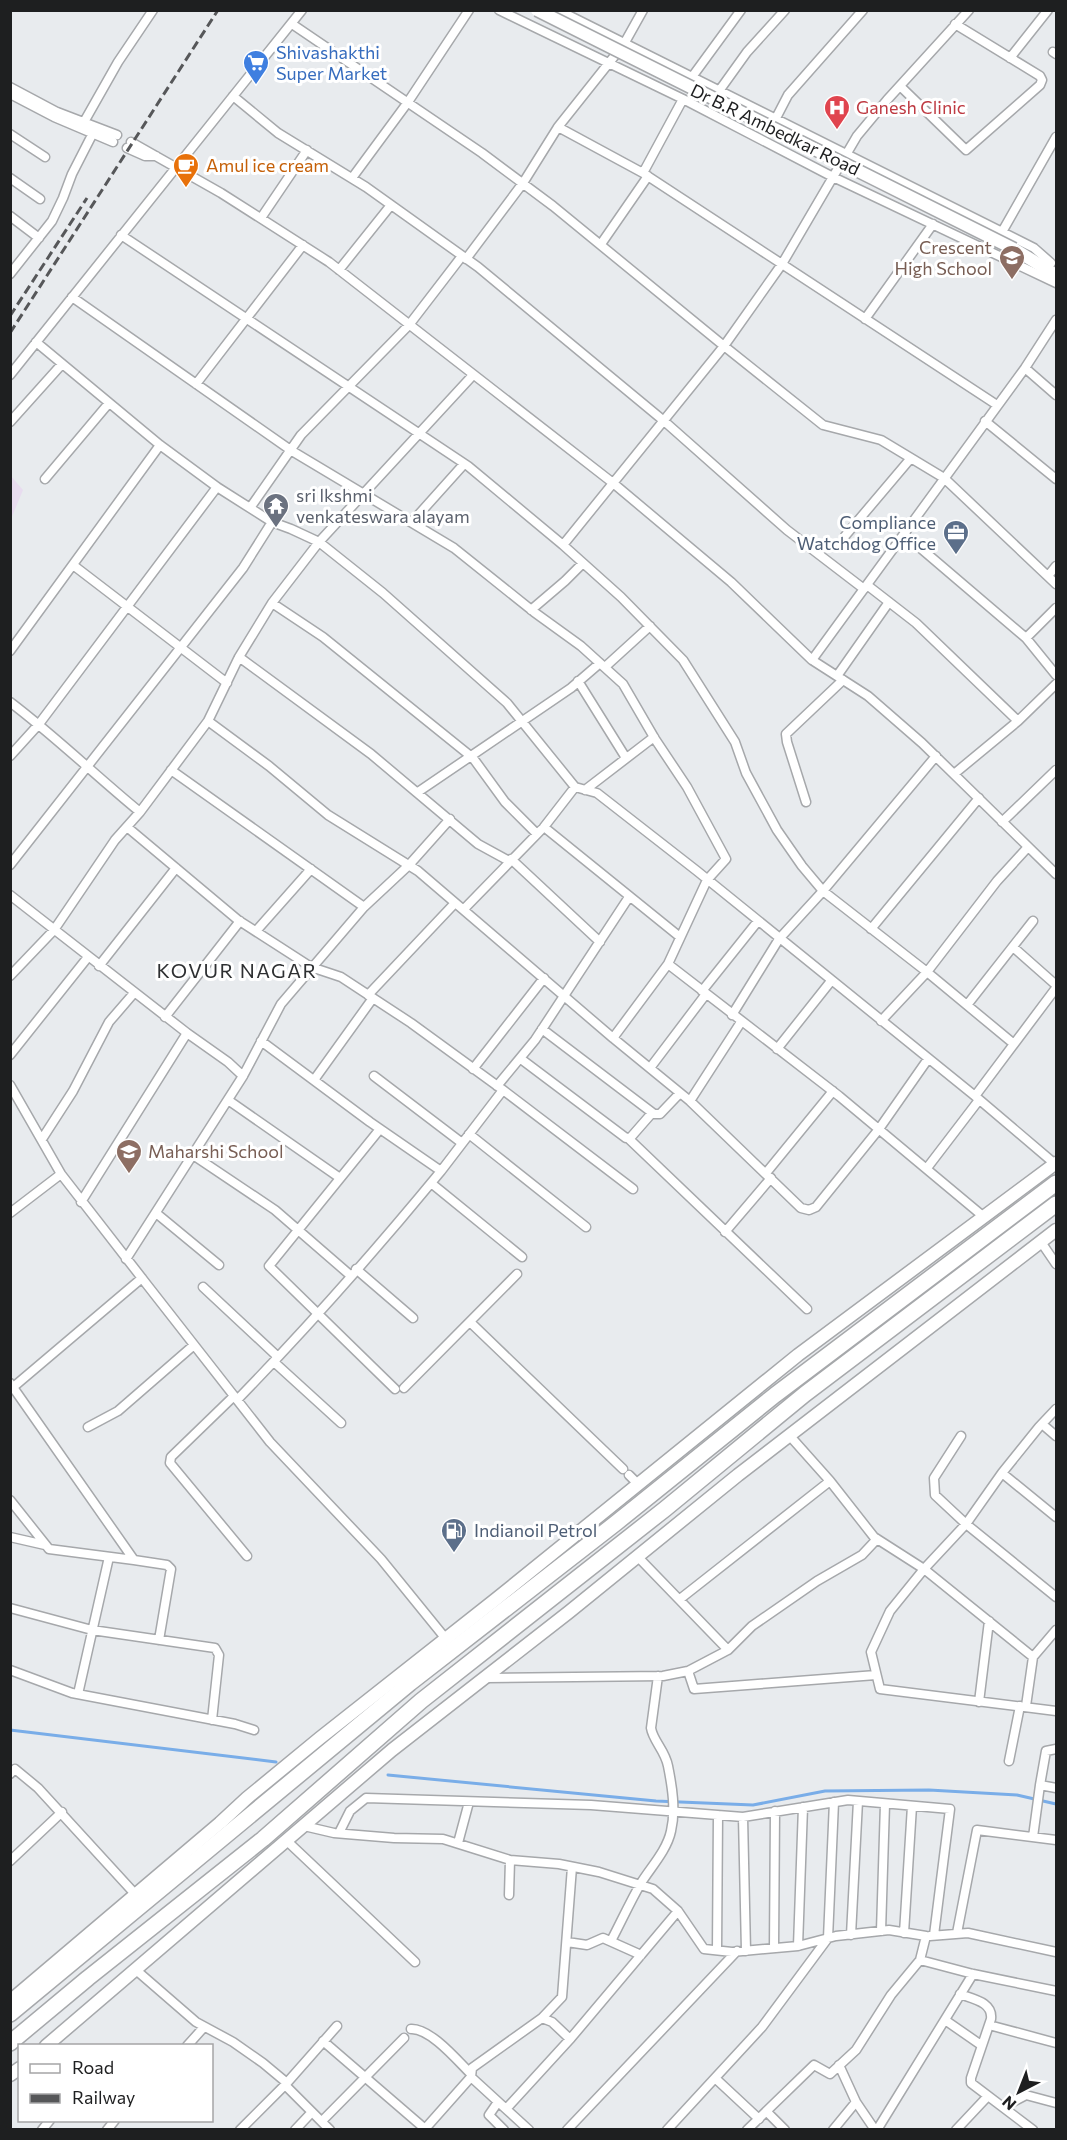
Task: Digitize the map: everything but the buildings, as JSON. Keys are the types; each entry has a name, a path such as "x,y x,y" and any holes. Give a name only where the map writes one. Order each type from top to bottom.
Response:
{"highway":[{"path":"10,2014 548,1567 1056,1183"},
{"path":"10,2043 263,1839 421,1701 665,1509 805,1394 1056,1204"}],"street":[{"path":"84,122 118,62 153,10"},
{"path":"10,375 302,10"},
{"path":"352,178 408,102 469,10"},
{"path":"499,10 683,99 833,177 1056,282"},
{"name":"Dr B.R Ambedkar Road","path":"537,10 1055,268"},
{"path":"558,10 1034,248 1055,268"},
{"path":"250,508 301,435 409,325 523,183 558,127 624,44 643,10"},
{"path":"692,77 741,10"},
{"path":"719,91 747,52 785,10"},
{"path":"775,120 788,95 862,10"},
{"path":"563,545 723,346 782,264 857,136 969,10"},
{"path":"1010,58 1048,10"},
{"path":"292,24 523,183 824,425 881,440 944,478 1056,584"},
{"path":"900,86 963,149 968,150 1041,83 1040,76 956,24"},
{"path":"10,87 57,112 84,122 115,138 93,133 54,117 10,94"},
{"path":"233,96 278,133 352,178 464,257 664,421 787,530 889,602 933,638 1018,721"},
{"path":"601,244 646,175 683,99"},
{"path":"558,127 646,175 997,405"},
{"path":"10,274 52,220 93,133"},
{"path":"10,134 45,157"},
{"path":"1002,232 1056,137"},
{"path":"129,145 145,156 157,156 176,167 261,218 339,270 613,483 731,582 812,660 868,696 936,756 1056,872"},
{"path":"261,218 307,150"},
{"path":"10,178 40,199"},
{"path":"339,270 391,205"},
{"path":"10,216 39,238"},
{"path":"865,319 933,224"},
{"path":"121,235 464,464 563,545 621,597 683,660 735,742 746,773 777,830 823,891 927,972 1014,1044"},
{"path":"196,384 244,319 303,246"},
{"path":"72,297 290,449 454,548 531,610 581,646 623,684 687,787 726,859 707,880 668,964 613,1038"},
{"path":"812,660 1025,368 1056,320"},
{"path":"10,2001 220,1823 247,1797 320,1738 446,1639 548,1567 630,1476 798,1355 1056,1163 597,793 575,787 507,703 422,627 319,542 272,522 217,487 160,445 36,342"},
{"path":"10,422 62,364"},
{"path":"1025,368 1056,395"},
{"path":"10,976 54,930 116,840 140,812 208,721 239,657 272,603 319,542 473,375"},
{"path":"45,479 109,403"},
{"path":"985,421 1056,479"},
{"path":"10,651 160,445"},
{"path":"845,536 910,458"},
{"path":"411,522 464,464"},
{"path":"10,756 39,724 217,487"},
{"path":"10,865 243,568 272,522"},
{"path":"904,534 1026,638 1056,675"},
{"path":"531,610 583,563"},
{"path":"73,565 227,683"},
{"path":"1048,576 1056,566"},
{"path":"806,802 786,742 786,734 840,678 889,602"},
{"path":"272,603 323,638 471,756 505,802 537,834"},
{"path":"1026,638 1056,608"},
{"path":"417,792 603,665 650,626"},
{"path":"239,657 417,792 478,844 510,860 600,942"},
{"path":"578,681 626,759"},
{"path":"954,774 1018,721 1056,684"},
{"path":"10,702 39,724 140,812"},
{"path":"208,721 269,766 328,815 418,871 690,1101 801,1208 812,1210 879,1129 928,1059"},
{"path":"585,790 654,737"},
{"path":"732,1015 779,939 823,891 936,756"},
{"path":"171,770 363,907"},
{"path":"1002,822 1056,770"},
{"path":"464,909 544,827 575,787"},
{"path":"871,929 979,798"},
{"path":"126,1259 243,1076 281,1004 363,907 409,865 450,819"},
{"path":"127,827 240,921 311,967 341,977 500,1088 633,1190"},
{"path":"544,827 680,937"},
{"path":"881,1021 927,972 997,881 1028,847"},
{"path":"99,966 176,868"},
{"path":"256,931 311,869"},
{"path":"10,895 165,1017 221,1056 243,1076"},
{"path":"247,1556 170,1463 171,1457 276,1359 398,1223 441,1171 565,996 629,897"},
{"path":"314,1080 370,997 455,903"},
{"path":"165,1017 240,921"},
{"path":"650,1068 758,921"},
{"path":"967,1005 1033,921"},
{"path":"927,1168 1056,986 1013,947"},
{"path":"10,1055 88,957"},
{"path":"668,964 833,1091 984,1217"},
{"path":"473,1069 544,978"},
{"path":"777,1049 831,981"},
{"path":"42,1139 73,1091 109,1022 134,993"},
{"path":"690,1101 741,1022"},
{"path":"542,1029 652,1113 660,1114 680,1093"},
{"path":"81,1202 187,1033"},
{"path":"261,1041 441,1171"},
{"path":"521,1059 623,1137 628,1138 807,1309"},
{"path":"374,1076 462,1143"},
{"path":"10,1085 61,1174 81,1202 270,1442 381,1559 446,1639"},
{"path":"725,1232 833,1091"},
{"path":"228,1100 340,1178"},
{"path":"628,1138 652,1113"},
{"path":"380,1129 269,1266 317,1315 399,1388 470,1322 517,1274"},
{"path":"469,1134 586,1227"},
{"path":"193,1155 275,1210 413,1318"},
{"path":"10,1213 61,1174"},
{"path":"431,1183 522,1257"},
{"path":"156,1213 219,1265"},
{"path":"48,2044 392,1750 789,1435 1056,1230"},
{"path":"1041,1242 1056,1264"},
{"path":"134,1560 11,1387 142,1278"},
{"path":"203,1287 341,1424"},
{"path":"470,1322 630,1476"},
{"path":"88,1427 118,1411 194,1345"},
{"path":"1056,1409 1002,1473 966,1524 924,1569 890,1611 870,1652 880,1689 1056,1711"},
{"path":"1042,1424 1056,1436"},
{"path":"789,1435 878,1539 924,1569 1034,1657"},
{"path":"961,1436 934,1478 936,1495 966,1524 1056,1597"},
{"path":"1002,1473 1056,1517"},
{"path":"680,1599 830,1481"},
{"path":"10,1500 50,1549 167,1565 171,1569 159,1640"},
{"path":"10,1537 46,1545"},
{"path":"485,1678 658,1676 688,1671 728,1650 752,1626 817,1581 861,1555 878,1539"},
{"path":"78,1694 109,1557"},
{"path":"637,1557 728,1650"},
{"path":"10,1608 93,1630 217,1650 219,1655 212,1720"},
{"path":"979,1702 989,1621"},
{"path":"1009,1761 1034,1657 1056,1630"},
{"path":"10,1670 78,1694 254,1730"},
{"path":"688,1671 694,1689 876,1675"},
{"path":"611,1941 669,1836 673,1810 667,1758 651,1728 658,1676"},
{"path":"1033,1837 1046,1751 1056,1749"},
{"path":"10,1773 15,1769 38,1788 136,1895"},
{"path":"1040,1787 1056,1788"},
{"path":"339,1833 350,1811 366,1798 591,1805 743,1816 848,1800 950,1809 930,1936 920,1960 891,1995 856,2050 830,2074 814,2065 747,2130"},
{"path":"851,1935 858,1801"},
{"path":"458,1843 469,1802"},
{"path":"667,2130 762,2027 828,1938 834,1802"},
{"path":"881,1931 885,1804"},
{"path":"904,1933 912,1806"},
{"path":"798,1946 803,1807"},
{"path":"774,1948 775,1811"},
{"path":"10,1861 62,1812"},
{"path":"717,1950 718,1815"},
{"path":"567,2130 742,1951 743,1816"},
{"path":"304,1826 339,1833 394,1838 443,1839 510,1860 599,1872 653,1889 678,1911 704,1949 742,1951 798,1946 828,1938 889,1930 930,1936 968,1933 1056,1952"},
{"path":"957,1933 977,1830 1056,1840"},
{"path":"287,1841 415,1962"},
{"path":"509,1895 510,1860"},
{"path":"323,2041 424,2129 470,2075 472,2068 542,2018 562,1997 572,1867"},
{"path":"506,2109 570,2039 678,1911"},
{"path":"567,1941 584,1945 599,1939 611,1941 641,1955"},
{"path":"920,1960 973,1974 1056,1991"},
{"path":"136,1970 204,2027 234,2042 286,2084 330,2130"},
{"path":"839,2066 856,2102 876,2130 973,1974"},
{"path":"960,1994 988,2007 992,2016 971,2081 1033,2130"},
{"path":"542,2018 552,2022 570,2039"},
{"path":"945,2020 981,2045"},
{"path":"989,2025 1056,2043"},
{"path":"240,2130 286,2084 337,2026"},
{"path":"188,2044 204,2027"},
{"path":"411,2030 417,2029 428,2034 529,2130"},
{"path":"322,2121 404,2038"},
{"path":"715,2078 759,2120"},
{"path":"1003,2107 1026,2095 1056,2103"},
{"path":"956,2130 988,2096"},
{"path":"498,2102 489,2115 504,2130"},
{"path":"833,2130 856,2102"},
{"path":"295,2130 312,2112"},
{"path":"767,2112 785,2130"}],"shaded area":[{"path":"11,476 23,490 11,519"}],"waterway":[{"path":"10,1730 276,1762"},
{"path":"388,1775 656,1801 753,1805 825,1791 929,1790 1017,1795 1056,1804"}],"railway":[{"path":"10,333 218,10"},
{"path":"10,316 87,198"}],"place":[{"name":"Shivashakthi Super Market","path":"256,86"},
{"name":"Ganesh Clinic","path":"837,131"},
{"name":"Amul ice cream","path":"186,189"},
{"name":"Crescent High School","path":"1012,281"},
{"name":"sri lkshmi venkateswara alayam","path":"276,529"},
{"name":"Compliance Watchdog Office","path":"956,556"},
{"name":"Maharshi School","path":"129,1175"},
{"name":"Indianoil Petrol","path":"454,1554"}],"district":[{"name":"KOVUR NAGAR","path":"237,971"}]}
